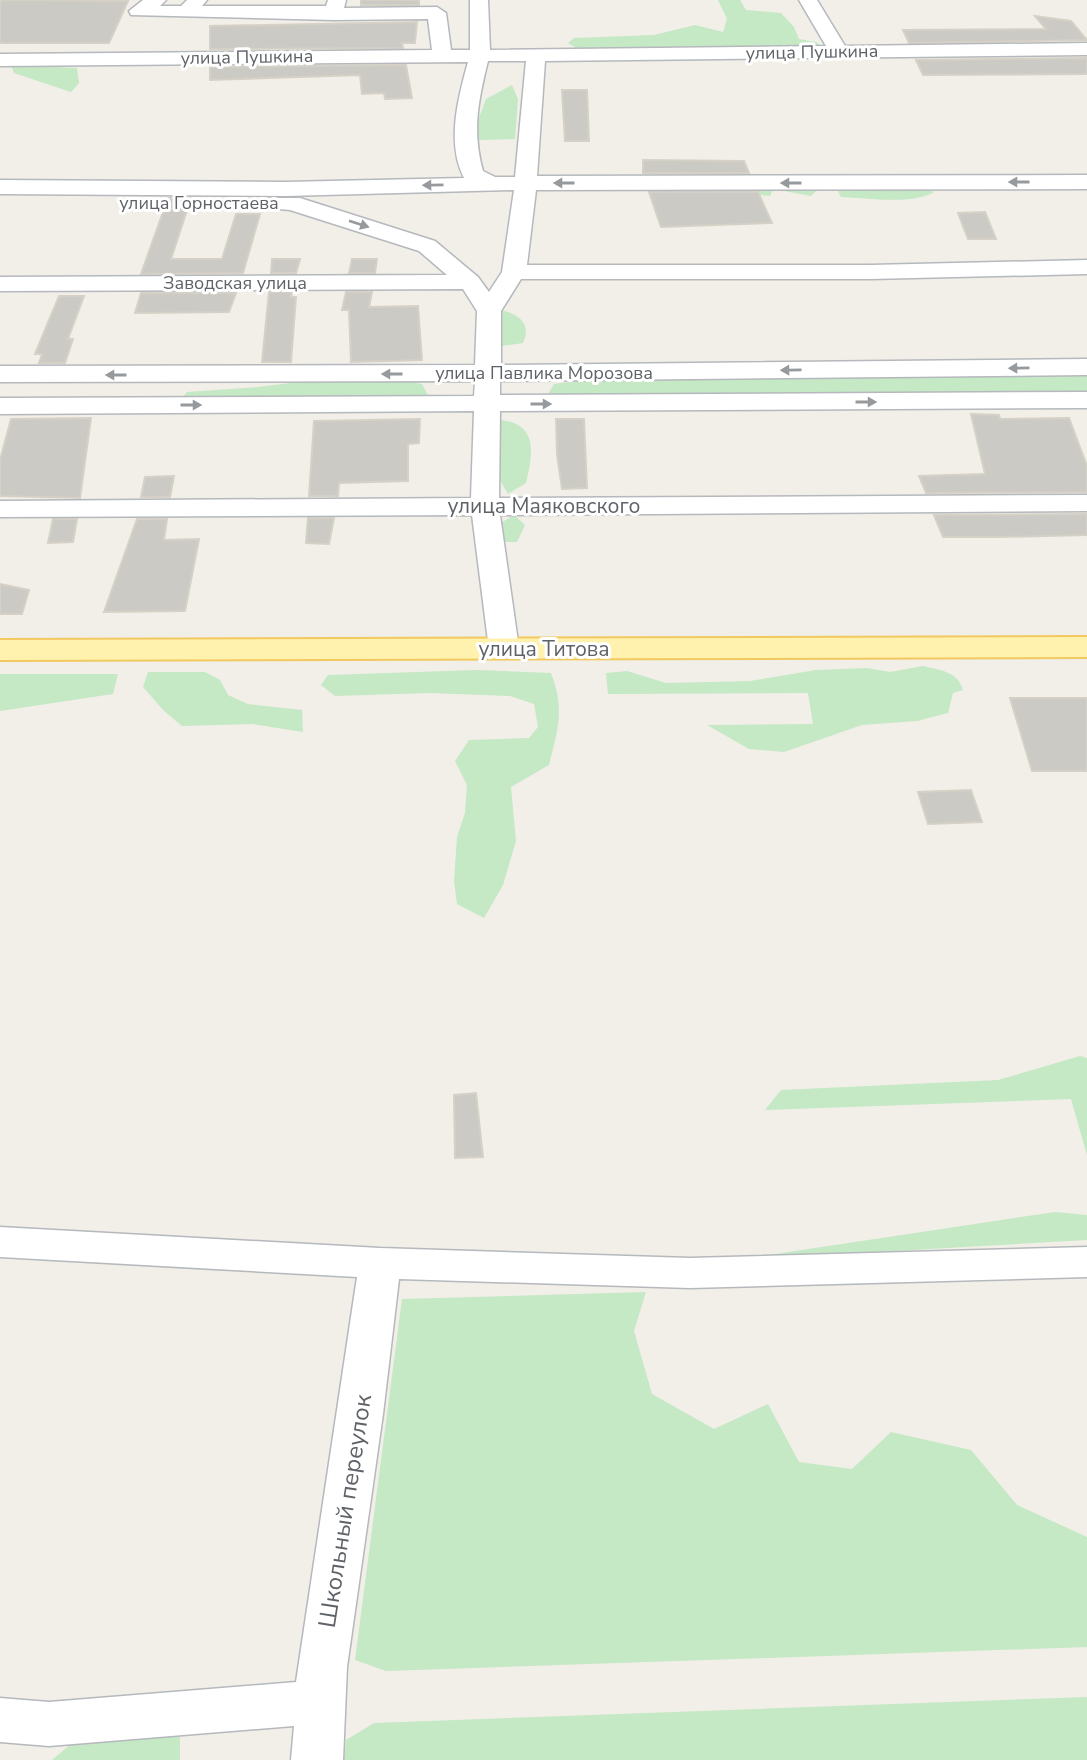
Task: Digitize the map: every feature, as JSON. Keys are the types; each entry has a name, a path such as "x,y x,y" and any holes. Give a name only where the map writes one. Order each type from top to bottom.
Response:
{"main road":[{"name":"улица Титова","path":"0,650 1087,647"}],"street":[{"path":"157,0 138,11 192,6 336,6 437,13 442,55"},
{"path":"479,0 480,55 470,92 465,145 473,176 492,184 525,192 1087,201"},
{"path":"808,0 839,52"},
{"name":"улица Пушкина","path":"0,60 1087,49"},
{"path":"504,649 485,507 489,311 514,272 525,192 536,55"},
{"path":"289,196 427,205 525,192 1087,182"},
{"path":"289,196 492,184"},
{"name":"улица Горностаева","path":"0,187 289,196 427,246 470,282 489,311"},
{"name":"улица Горностаева","path":"0,203 289,196"},
{"path":"514,272 871,272 1087,267"},
{"name":"Заводская улица","path":"0,284 470,282"},
{"name":"улица Павлика Морозова","path":"0,374 488,373 1087,367"},
{"path":"149,405 153,375"},
{"name":"улица Павлика Морозова","path":"0,406 1087,400"},
{"name":"улица Маяковского","path":"0,509 1087,503"},
{"path":"0,1242 380,1263 691,1273 1082,1263"},
{"name":"Школьный переулок","path":"317,1760 319,1702 380,1263"},
{"path":"0,1720 49,1724 319,1702"}],"green space":[{"path":"718,0 740,0 746,10 781,13 794,27 799,39 820,45 576,48 568,43 574,38 654,35 695,25 723,32 727,19"},
{"path":"11,65 77,68 79,83 71,92 14,73"},
{"path":"512,85 518,99 515,139 479,140 477,123 486,99"},
{"path":"820,187 811,196 773,189 770,196 732,192 713,198 654,190"},
{"path":"921,187 934,192 914,198 889,200 841,197 838,191"},
{"path":"501,310 518,317 525,325 523,343 502,346 491,333"},
{"path":"1087,375 1087,397 552,399 549,392 554,384 593,379"},
{"path":"394,379 422,384 429,397 358,403 216,397 181,399 187,392 314,380"},
{"path":"499,420 521,427 530,442 526,483 508,494 484,453"},
{"path":"514,515 525,525 517,542 502,542 499,524"},
{"path":"923,666 947,672 961,684 963,690 953,693 948,713 917,721 862,725 784,752 749,749 707,725 813,724 808,693 608,694 606,673 627,671 666,683 750,681 816,670 867,668 890,672"},
{"path":"476,670 551,673 559,708 549,765 511,787 516,841 503,885 484,918 457,904 454,881 457,837 465,813 467,785 455,761 469,740 529,738 538,727 534,704 510,696 430,693 335,696 321,685 328,675"},
{"path":"148,672 205,672 220,680 228,695 248,704 302,710 303,732 253,724 182,726 164,711 143,687"},
{"path":"0,674 118,674 113,694 0,711"},
{"path":"1080,1056 1087,1058 1087,1155 1071,1099 765,1110 781,1090 998,1080"},
{"path":"1055,1212 1087,1215 1087,1240 735,1260"},
{"path":"646,1292 634,1331 652,1394 714,1429 768,1404 799,1462 852,1469 891,1432 971,1450 1017,1505 1087,1537 1087,1647 386,1671 355,1660 402,1299"},
{"path":"1087,1697 1087,1760 344,1760 346,1740 374,1723"},
{"path":"147,1716 180,1737 180,1760 52,1760 92,1726"}],"building":[{"path":"0,0 128,1 109,43 0,43"},
{"path":"361,0 419,0 419,5 361,5"},
{"path":"1035,16 1071,21 1087,40 909,43 903,30 1046,29"},
{"path":"417,22 415,43 402,43 403,48 210,49 210,26"},
{"path":"1087,58 1087,74 923,75 916,60"},
{"path":"406,65 412,98 385,99 384,93 362,94 360,75 210,80 210,67"},
{"path":"562,90 587,90 589,141 565,141"},
{"path":"643,160 744,161 749,173 643,173"},
{"path":"649,192 758,192 772,223 661,227"},
{"path":"168,198 191,198 171,259 222,259 236,214 260,214 243,273 141,274"},
{"path":"985,212 996,239 968,239 958,213"},
{"path":"272,259 300,259 296,273 271,273"},
{"path":"352,259 377,259 375,273 349,273"},
{"path":"269,292 292,292 291,297 296,297 291,362 262,362"},
{"path":"346,292 372,292 369,307 418,306 422,360 351,362 349,310 342,310"},
{"path":"141,293 236,293 229,312 135,313"},
{"path":"59,296 84,296 68,339 73,339 65,363 39,363 42,354 35,354"},
{"path":"971,414 999,415 1000,419 1069,418 1087,466 1087,492 926,493 919,476 985,474"},
{"path":"91,418 80,498 0,496 0,460 11,419"},
{"path":"420,419 419,443 408,444 408,481 339,483 338,496 309,496 314,421"},
{"path":"556,419 584,419 587,488 562,489"},
{"path":"174,476 170,497 141,497 145,477"},
{"path":"1087,514 1087,535 1001,537 943,537 934,515"},
{"path":"308,518 334,518 329,544 306,543"},
{"path":"53,519 77,519 73,542 48,543"},
{"path":"137,519 167,519 164,540 199,539 185,611 104,612"},
{"path":"0,584 29,590 22,614 0,614"},
{"path":"1010,698 1087,698 1087,771 1032,771"},
{"path":"971,790 982,822 928,824 918,792"},
{"path":"476,1093 483,1157 455,1158 454,1095"}]}
